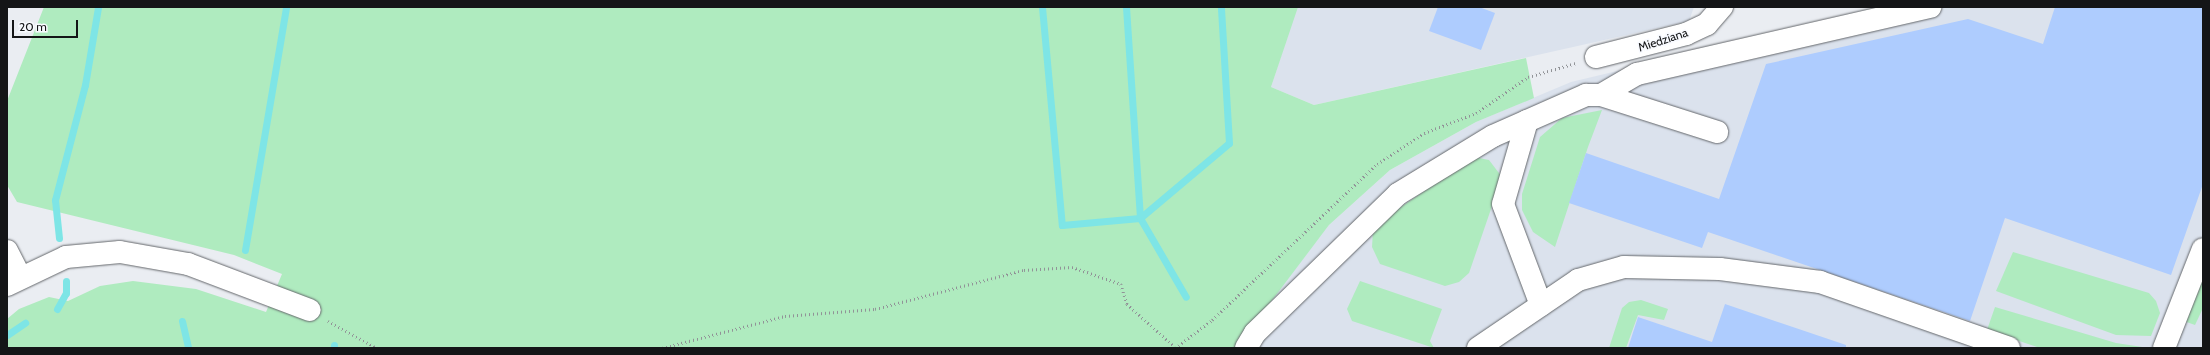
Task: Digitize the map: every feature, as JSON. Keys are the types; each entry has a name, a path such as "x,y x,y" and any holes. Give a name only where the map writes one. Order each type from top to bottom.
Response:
{"street":[{"name":"Miedziana","path":"1596,57 1686,34 1707,24 1722,7"},
{"path":"1601,95 1637,74 1930,7"},
{"path":"1246,348 1255,333 1398,194 1493,136 1586,95 1601,95 1717,132"},
{"path":"1528,121 1503,204 1541,305"},
{"path":"2164,348 2203,249"},
{"path":"7,251 14,281 66,258 92,253 151,255 221,275 310,310"},
{"path":"1478,348 1578,280 1624,267 1771,273 1820,282 2009,348"}],"path":[{"path":"662,348 785,316 875,309 1024,270 1072,267 1121,284 1127,304 1175,347"},
{"path":"310,310 377,348"}],"shaded area":[{"path":"1297,7 1694,7 1689,21 1314,105 1271,87"},
{"path":"1886,7 2203,7 2203,348 1219,348 1254,322 1329,225 1390,170 1476,122 1571,82"}],"green space":[{"path":"44,7 1298,7 1271,87 1314,105 1526,58 1534,98 1476,122 1390,170 1329,225 1236,348 7,348 7,319 19,309 49,297 68,301 100,286 133,281 196,289 266,312 282,274 234,255 17,202 7,185 7,101"},
{"path":"1602,110 1588,147 1555,247 1533,232 1522,210 1522,194 1540,137 1562,118"},
{"path":"1474,157 1489,160 1502,177 1469,273 1459,282 1445,286 1380,264 1372,247 1373,230 1382,220"},
{"path":"2013,252 2149,293 2156,301 2160,313 2151,336 2116,335 1996,291"},
{"path":"2203,273 2203,308 2195,325 2181,320"},
{"path":"1360,281 1442,309 1430,341 1434,348 1352,321 1347,309"},
{"path":"1641,300 1668,309 1664,320 1638,315 1626,348 1609,348 1622,308 1629,302"},
{"path":"1995,307 2116,343 2149,348 2040,348 1987,330"}],"building":[{"path":"1438,7 1479,7 1495,13 1481,50 1429,31"},
{"path":"2055,7 2203,7 2203,184 2171,275 2005,218 1970,321 1708,232 1702,248 1569,203 1586,153 1719,199 1766,64 1968,19 2043,44"},
{"path":"1725,304 1846,345 1846,348 1628,348 1638,317 1712,342"}],"waterway":[{"path":"59,238 55,200 85,85 98,7"},
{"path":"245,250 286,7"},
{"path":"1042,7 1062,225 1140,218 1186,297"},
{"path":"1126,7 1140,218"},
{"path":"1140,218 1229,143 1221,7"},
{"path":"57,309 66,293 66,281"},
{"path":"182,321 188,348"},
{"path":"7,335 25,323"}]}
